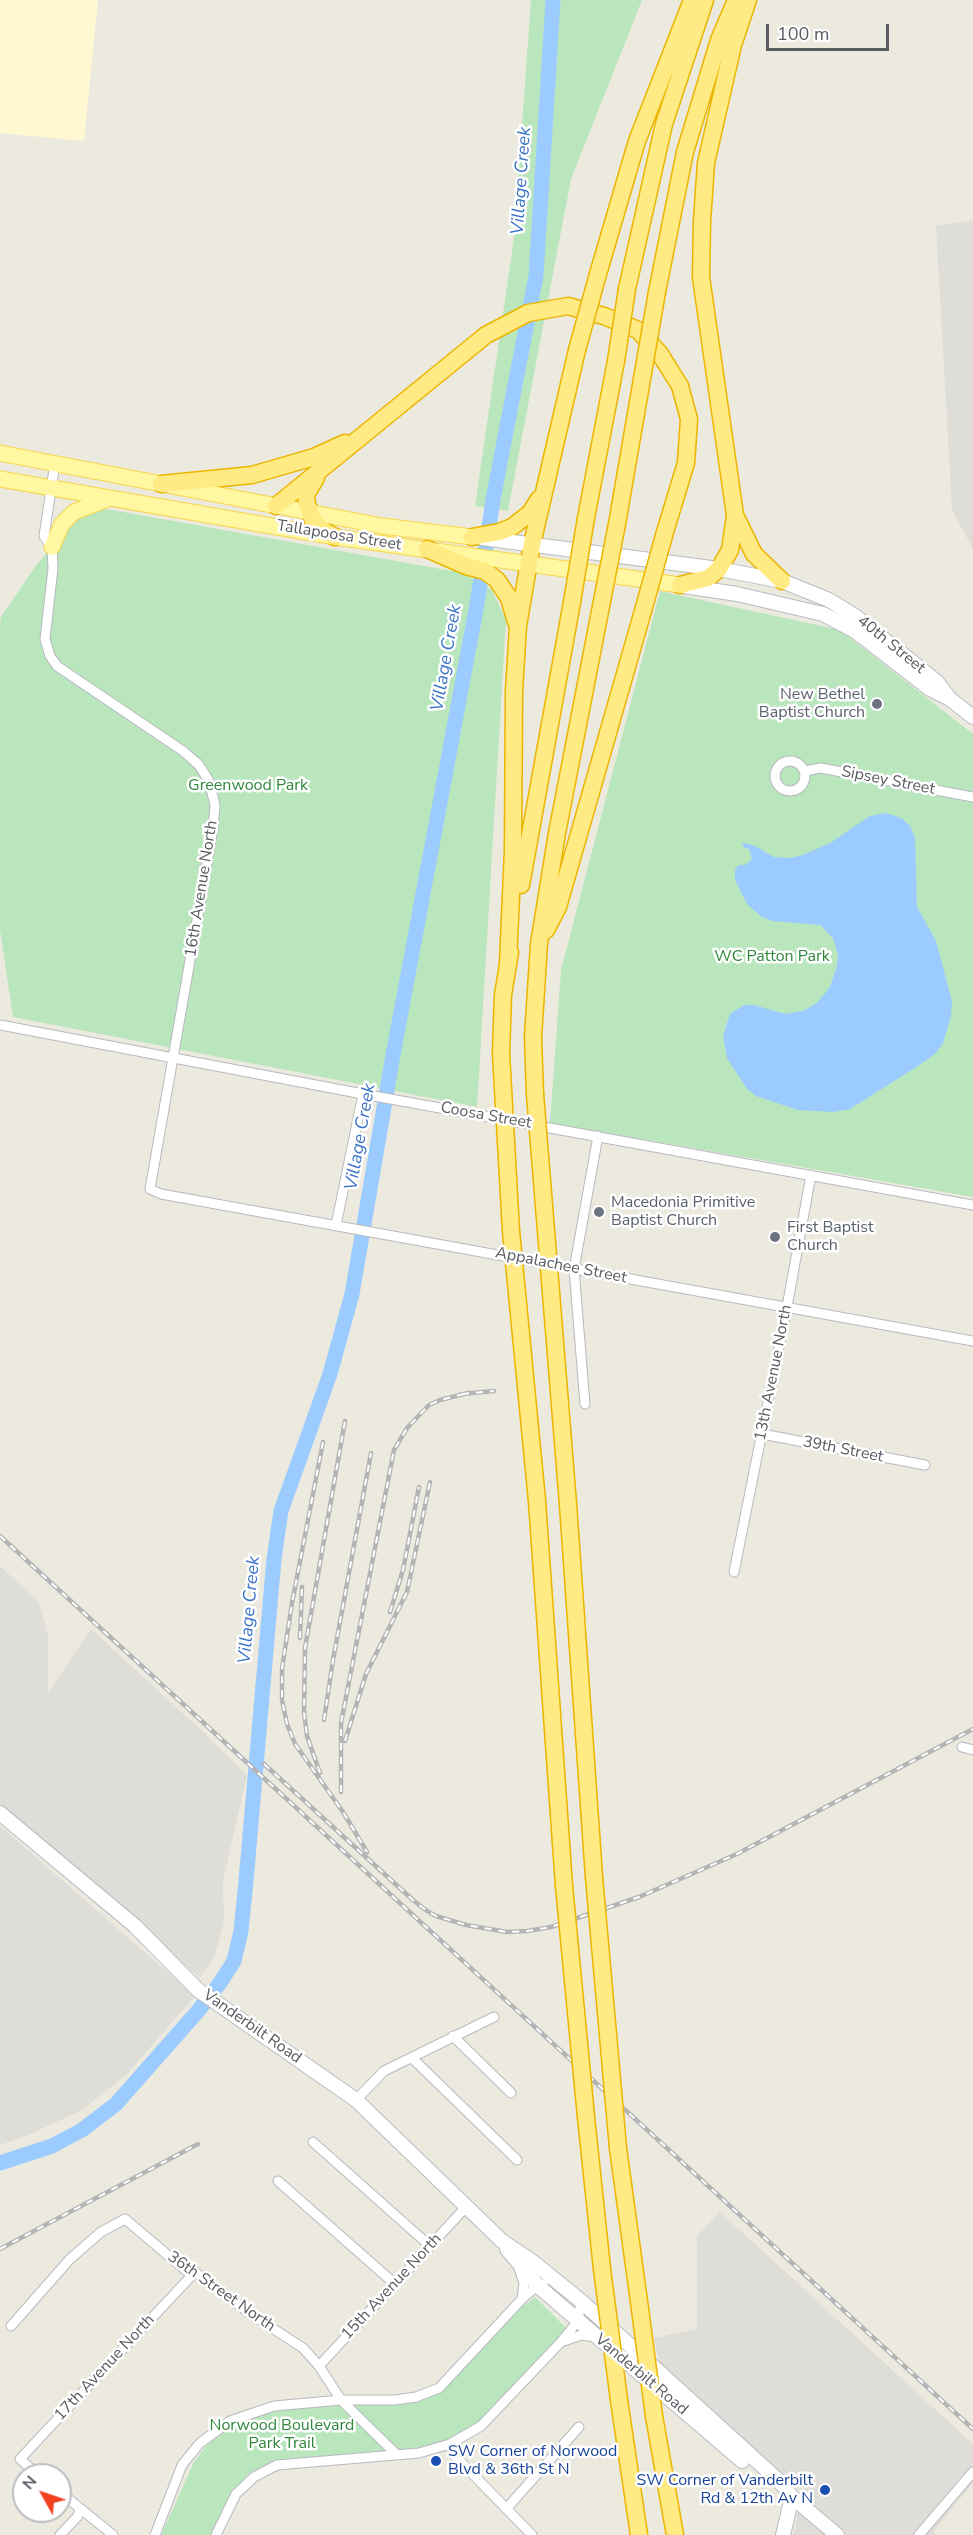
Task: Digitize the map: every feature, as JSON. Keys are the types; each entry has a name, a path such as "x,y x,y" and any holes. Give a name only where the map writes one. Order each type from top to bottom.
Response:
{"highway":[{"path":"508,963 513,850 513,690 518,626 532,544 577,350 636,141 692,0"},
{"path":"639,2535 602,2269 564,1886 537,1501 511,1231 501,1053 503,995 530,828 616,361 627,289 664,124 705,0"},
{"path":"675,2535 654,2416 618,2148 594,1877 568,1504 535,1094 533,1037 539,944 560,821 617,524 657,292 685,152 719,40 736,0"},
{"path":"680,585 708,578 719,569 730,550 735,515 706,320 702,277 702,221 706,163 733,45 748,0"},
{"path":"276,507 486,335 528,313 568,306 604,316 638,330 660,354 680,386 689,419 686,463 664,532 558,907 539,944"},
{"path":"161,484 263,473 314,457 367,432"},
{"path":"472,537 499,536 530,513 537,503 552,461"},
{"path":"322,470 306,495 310,513 321,529 334,537"},
{"path":"735,515 754,554 782,581"},
{"path":"427,549 468,561 497,580 509,598 518,626"}],"main road":[{"name":"Tallapoosa Street","path":"0,453 382,526 472,537"},
{"name":"Tallapoosa Street","path":"0,479 334,537 427,549"},
{"path":"52,547 62,524 74,512 109,498"},
{"path":"468,561 498,560 680,585"}],"street":[{"path":"51,489 55,463"},
{"name":"16th Avenue North","path":"51,489 44,536 52,547 53,568 45,639 53,661 57,666 183,751 199,765 209,781 215,805 213,829 150,1189"},
{"path":"499,536 532,544"},
{"name":"40th Street","path":"532,544 719,569 782,581 829,600 855,616 937,682 950,699"},
{"name":"40th Street","path":"680,585 793,605 823,614 855,631 930,689 950,699"},
{"path":"950,699 973,717"},
{"name":"Sipsey Street","path":"804,771 820,768 973,797"},
{"name":"Coosa Street","path":"0,1025 366,1095 973,1205"},
{"path":"340,1226 366,1095"},
{"path":"585,1404 574,1269 598,1136"},
{"name":"13th Avenue North","path":"734,1572 811,1175"},
{"name":"Appalachee Street","path":"150,1189 161,1194 973,1341"},
{"name":"39th Street","path":"762,1434 924,1465"},
{"path":"962,1747 973,1750"},
{"name":"Vanderbilt Road","path":"0,1813 135,1926 198,1990 356,2100 465,2208 502,2241 533,2262 580,2301 780,2482 792,2497 837,2535"},
{"path":"356,2100 384,2071 494,2018"},
{"path":"453,2036 511,2093"},
{"path":"412,2058 517,2160"},
{"path":"313,2142 430,2246"},
{"path":"278,2181 395,2284"},
{"name":"15th Avenue North","path":"319,2366 465,2208"},
{"name":"36th Street North","path":"11,2326 70,2259 101,2232 125,2219 189,2273 195,2272 252,2315 295,2342 319,2366 341,2400 396,2455"},
{"name":"Vanderbilt Road","path":"502,2241 538,2286 773,2488 792,2497"},
{"path":"515,2260 524,2283 522,2300"},
{"name":"17th Avenue North","path":"23,2463 20,2459 195,2272"},
{"path":"155,2535 182,2465 200,2443 230,2421 274,2406 416,2397 439,2388 522,2300 538,2286 557,2282"},
{"path":"216,2535 236,2494 254,2477 277,2465 418,2453 450,2444 481,2426 561,2343 578,2321 580,2301"},
{"path":"561,2343 581,2335 596,2337"},
{"path":"506,2509 579,2427"},
{"path":"450,2444 454,2455 532,2535"},
{"path":"919,2535 973,2472"},
{"path":"783,2535 792,2497"},
{"path":"72,2502 113,2535"},
{"path":"60,2535 78,2516 80,2508"}],"shaded area":[{"path":"0,0 98,0 84,141 0,133"},
{"path":"973,220 973,549 952,510 936,226"},
{"path":"0,1566 39,1602 48,1636 48,1693 91,1629 247,1775 223,1881 224,1923 214,1958 200,1978 0,1803"},
{"path":"0,1826 195,1996 127,2074 82,2110 26,2136 0,2145"},
{"path":"720,2212 973,2444 973,2483 933,2532 936,2535 793,2535 802,2492 659,2363 654,2338 697,2329 697,2236"}],"green space":[{"path":"531,0 642,0 571,179 508,511 475,506 514,238"},
{"name":"Greenwood Park","path":"90,506 463,573 492,590 506,620 477,1107 13,1017 0,930 1,617 35,567 65,530"},
{"name":"WC Patton Park","path":"660,591 840,630 973,734 973,1197 550,1123 561,970"},
{"name":"Norwood Boulevard Park Trail","path":"535,2297 567,2329 478,2422 448,2440 417,2449 272,2462 248,2474 229,2498 212,2535 161,2535 194,2462 207,2445 234,2424 275,2409 416,2402 440,2392 518,2310"}],"water":[{"path":"886,813 901,818 910,826 915,838 917,907 936,941 952,1001 951,1016 943,1043 936,1053 921,1064 850,1109 833,1112 798,1110 756,1096 747,1089 727,1058 723,1036 730,1014 744,1005 754,1005 785,1014 803,1011 817,1003 830,987 837,966 838,954 833,938 820,925 772,921 762,917 747,904 735,880 735,870 739,865 745,865 752,859 749,849 744,848 742,843 753,845 774,857 790,858 830,843 870,816"}],"waterway":[{"name":"Village Creek","path":"0,2163 52,2146 82,2130 116,2104 198,2011 234,1961 241,1931 274,1559 281,1511 330,1374 352,1294 393,1055 477,604 494,494 536,276 553,0"}],"railway":[{"path":"462,1394 494,1391"},
{"path":"341,1792 341,1723 394,1450 407,1428 429,1405 468,1393"},
{"path":"320,1773 307,1736 304,1713 305,1648 345,1421"},
{"path":"323,1442 292,1603 282,1669 282,1700 287,1724 295,1744 343,1812 367,1852"},
{"path":"324,1720 371,1453"},
{"path":"345,1741 366,1674 407,1592 430,1482"},
{"path":"390,1612 403,1570 419,1487"},
{"path":"0,1536 973,2429"},
{"path":"300,1638 302,1587"},
{"path":"264,1764 427,1911 466,1925 507,1932 551,1927 639,1897 737,1854 973,1729"},
{"path":"0,2249 198,2144"}],"place":[{"name":"New Bethel Baptist Church","path":"877,704"},
{"name":"Macedonia Primitive Baptist Church","path":"599,1212"},
{"name":"First Baptist Church","path":"775,1237"},
{"name":"SW Corner of Norwood Blvd & 36th St N","path":"436,2461"},
{"name":"SW Corner of Vanderbilt Rd & 12th Av N","path":"825,2490"}]}
